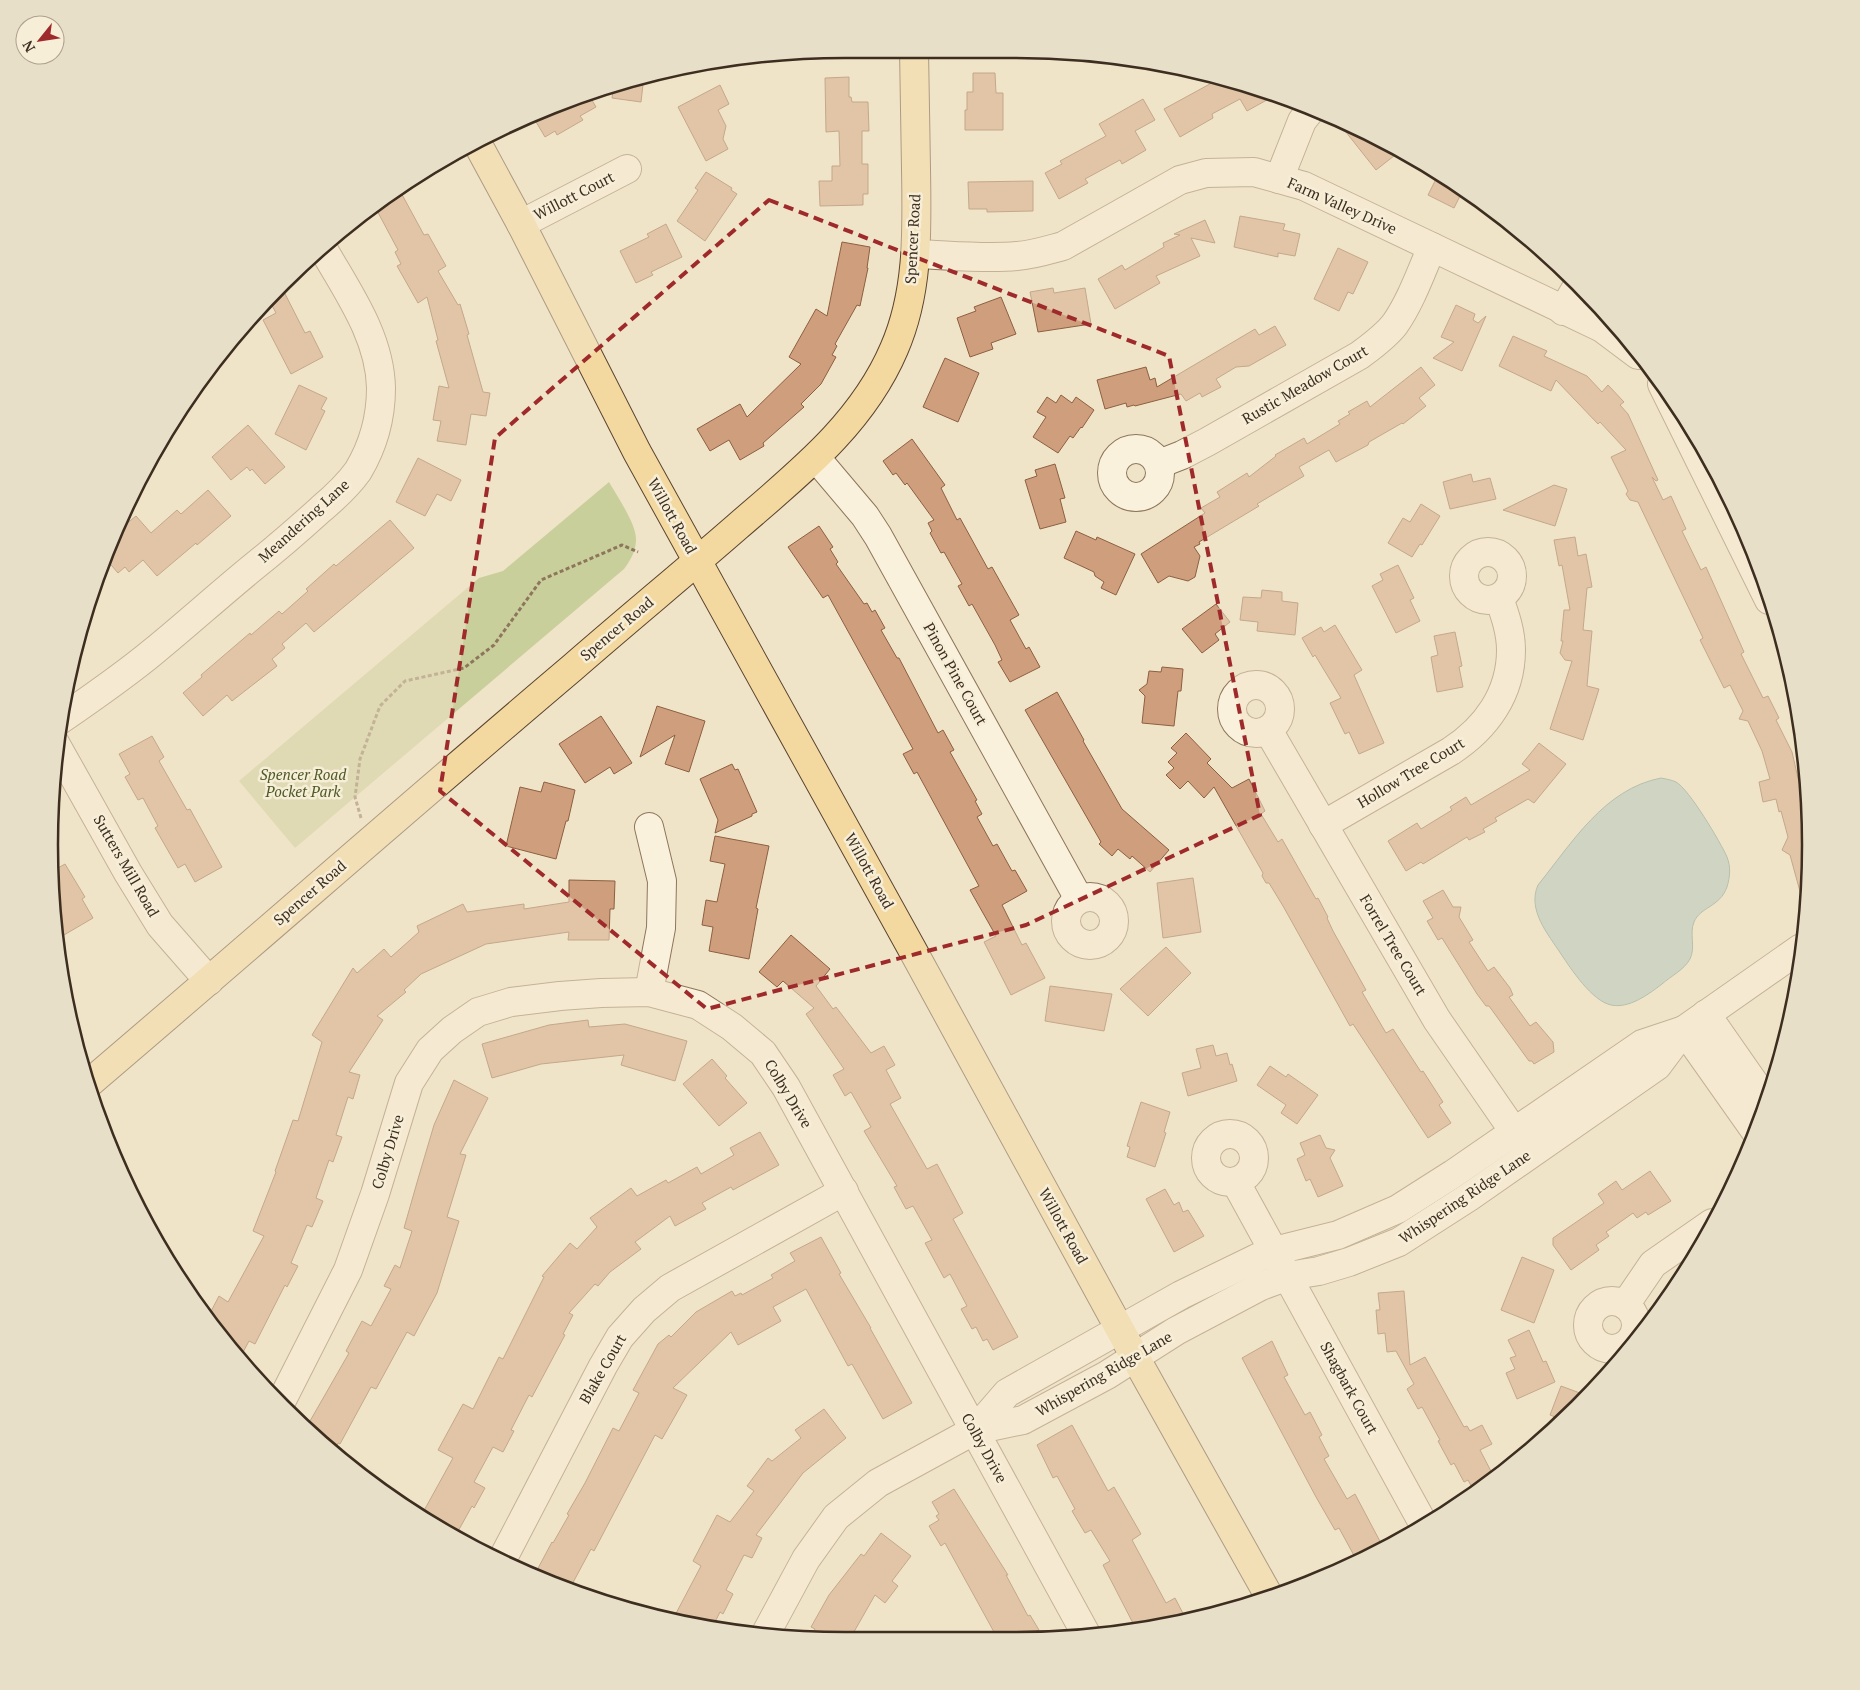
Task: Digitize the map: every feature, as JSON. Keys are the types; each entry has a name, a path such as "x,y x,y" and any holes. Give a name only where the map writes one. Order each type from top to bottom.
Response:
{"main road":[{"name":"Spencer Road","path":"93,1080 642,607 697,562 816,458 842,431 866,400 894,350 906,317 913,282 916,254 914,58"},
{"name":"Willott Road","path":"480,148 521,224 613,408 903,932 1120,1330 1266,1591"}],"street":[{"path":"1279,179 1302,121 1308,114"},
{"name":"Willott Court","path":"521,224 627,169"},
{"name":"Farm Valley Drive","path":"916,254 991,258 1041,252 1063,246 1180,180 1206,173 1254,172 1304,186 1602,328 1621,342"},
{"name":"Rustic Meadow Court","path":"1159,464 1207,442 1360,355 1378,341 1394,324 1407,302 1432,247"},
{"name":"Meandering Lane","path":"69,714 154,651 291,536 336,496 360,466 371,446 378,420 381,388 378,360 368,329 326,253"},
{"path":"1563,311 1575,291"},
{"name":"Pinon Pine Court","path":"816,458 865,516 878,536 1079,899"},
{"path":"1715,485 1745,548"},
{"name":"Hollow Tree Court","path":"1323,825 1457,748 1469,740 1487,721 1502,695 1508,674 1511,650 1508,624 1499,598"},
{"name":"Forrel Tree Court","path":"1268,730 1438,1020 1529,1154"},
{"name":"Sutters Mill Road","path":"63,754 128,873 160,925 209,980"},
{"path":"649,827 662,881 661,928 649,992"},
{"name":"Whispering Ridge Lane","path":"768,1629 806,1559 836,1516 878,1483 975,1430 1023,1420 1107,1375 1176,1332 1240,1296 1288,1276 1319,1271 1349,1262 1399,1242 1469,1197 1657,1066 1684,1030 1795,952"},
{"name":"Colby Drive","path":"283,1397 348,1270 375,1194 409,1083 430,1050 452,1030 478,1012 511,1002 601,993 649,992 698,1005 732,1027 763,1053 786,1087 1083,1629"},
{"path":"1706,1014 1762,1094"},
{"path":"1684,1030 1751,1125"},
{"name":"Whispering Ridge Lane","path":"975,1430 1007,1393 1181,1295 1239,1266 1274,1251 1338,1234 1398,1209 1642,1044 1684,1030"},
{"name":"Shagbark Court","path":"1237,1182 1421,1520"},
{"name":"Blake Court","path":"505,1555 603,1366 620,1337 644,1310 670,1288 844,1190"},
{"path":"1625,1305 1653,1264 1702,1230"}],"path":[{"path":"368,842 355,797 360,759 380,706 405,681 464,668 494,646 541,580 622,545 638,552"}],"highlighted area":[{"path":"769,200 1169,356 1260,815 1026,925 707,1009 440,791 495,438"}],"green space":[{"name":"Spencer Road Pocket Park","path":"609,482 626,511 635,534 636,544 634,552 624,569 295,848 239,781 479,578 503,571"}],"water":[{"path":"1661,778 1674,781 1682,787 1704,817 1727,857 1730,868 1728,883 1720,899 1701,913 1694,922 1692,954 1684,966 1657,988 1638,1000 1625,1005 1611,1005 1589,991 1565,960 1540,921 1535,904 1535,894 1538,885 1564,852 1591,820 1606,806 1623,793 1641,784"}],"building":[{"path":"973,73 995,73 996,93 1003,93 1003,130 965,130 967,92 973,92"},
{"path":"849,77 849,97 851,97 852,102 868,102 869,131 862,131 862,164 868,164 868,194 863,194 863,205 820,206 819,181 832,181 832,166 840,166 839,131 826,132 825,78"},
{"path":"1212,83 1268,99 1247,111 1240,99 1212,114 1213,118 1180,137 1164,109"},
{"path":"643,84 641,102 612,98 613,93"},
{"path":"720,85 729,104 718,110 726,126 723,139 728,149 706,161 678,107"},
{"path":"591,99 596,107 580,116 583,120 557,135 555,131 545,137 536,121"},
{"path":"1143,99 1155,120 1135,131 1146,150 1122,164 1120,160 1085,179 1088,183 1059,199 1045,173 1062,164 1060,161 1106,136 1099,124"},
{"path":"1345,130 1395,155 1376,170"},
{"path":"706,172 732,188 731,190 737,194 705,241 677,221 698,190 695,188"},
{"path":"1436,179 1460,195 1454,208 1428,195"},
{"path":"1033,181 1033,211 987,212 987,209 969,209 968,182"},
{"path":"402,194 424,235 428,234 446,266 438,271 458,305 460,304 483,392 490,393 486,416 471,414 466,445 437,441 441,421 433,420 439,386 449,388 436,341 438,340 427,297 418,303 397,266 401,264 395,252 398,250 378,212"},
{"path":"1240,216 1285,224 1283,230 1300,234 1295,256 1278,253 1278,257 1234,247"},
{"path":"1205,220 1215,243 1191,238 1200,256 1156,276 1160,283 1115,309 1098,279 1122,265 1125,270 1164,247 1163,243 1180,235 1174,234"},
{"path":"666,224 682,257 651,272 653,275 636,283 620,251 649,237 647,234"},
{"path":"842,242 870,247 868,268 860,306 857,305 835,344 837,346 832,355 836,357 821,384 801,404 804,407 763,443 764,446 740,460 729,440 710,451 697,429 740,404 747,417 801,364 789,357 816,309 827,316"},
{"path":"1338,248 1368,262 1353,294 1348,292 1339,311 1314,299"},
{"path":"1053,288 1054,293 1085,288 1091,324 1038,332 1030,292"},
{"path":"284,292 305,333 310,331 323,357 291,374 263,320 276,313 272,305"},
{"path":"1001,297 1016,334 991,343 993,349 970,357 957,318 976,311 974,307"},
{"path":"1456,305 1475,314 1473,320 1478,323 1486,316 1462,371 1433,358 1454,342 1441,337"},
{"path":"1275,326 1286,345 1249,366 1236,367 1216,379 1221,387 1202,397 1200,393 1186,401 1181,394 1135,406 1127,407 1126,403 1105,409 1097,380 1146,367 1150,380 1155,378 1157,387 1255,329 1259,335"},
{"path":"1513,336 1547,351 1544,356 1587,376 1602,392 1608,385 1624,402 1620,405 1628,414 1658,480 1656,481 1652,477 1663,500 1671,496 1686,529 1682,531 1701,570 1706,567 1744,652 1741,654 1763,698 1768,696 1779,718 1776,720 1792,752 1801,793 1801,895 1790,855 1782,850 1788,837 1781,811 1779,812 1776,799 1763,802 1759,782 1770,779 1762,751 1748,721 1739,719 1743,711 1730,685 1724,688 1700,640 1703,638 1638,502 1630,500 1626,494 1628,491 1611,457 1626,450 1556,380 1551,391 1499,366"},
{"path":"945,358 979,373 958,422 923,407"},
{"path":"1421,367 1435,385 1419,398 1426,406 1403,424 1336,462 1329,450 1299,467 1304,476 1257,504 1259,506 1199,542 1200,544 1194,547 1200,556 1195,577 1188,581 1169,576 1158,583 1141,554 1205,513 1201,508 1220,497 1217,492 1247,473 1249,477 1275,455 1304,438 1307,444 1340,424 1338,421 1350,414 1348,412 1367,401 1370,407"},
{"path":"299,385 327,398 321,409 325,411 306,450 275,434"},
{"path":"1061,395 1072,403 1076,397 1094,410 1082,428 1073,438 1070,436 1058,453 1033,437 1046,417 1037,412 1047,397 1056,403"},
{"path":"248,425 285,467 265,484 252,469 250,471 247,467 231,480 212,457"},
{"path":"912,439 945,485 941,488 957,520 960,518 988,569 992,567 1019,615 1010,620 1026,649 1029,647 1040,667 1010,682 998,662 1002,660 995,645 972,604 969,606 958,586 962,584 944,552 941,553 930,533 932,531 928,523 934,520 907,483 905,485 896,473 893,475 883,461"},
{"path":"418,458 461,480 451,501 437,494 425,516 396,502"},
{"path":"1055,464 1065,498 1060,499 1066,522 1040,529 1025,480 1037,476 1035,470"},
{"path":"1471,474 1473,482 1490,478 1496,499 1450,509 1443,482"},
{"path":"1554,485 1567,489 1555,526 1503,510"},
{"path":"208,490 231,516 157,576 143,560 129,572 125,567 118,573 110,563 127,524 136,516 151,533 177,510 181,514"},
{"path":"1421,504 1440,516 1412,557 1388,543 1403,518 1410,522"},
{"path":"390,520 414,548 314,632 306,623 282,644 285,648 272,659 277,666 232,701 227,695 203,716 183,693 250,633 251,635 279,611 282,614 334,564 336,566"},
{"path":"819,526 833,547 830,549 838,562 836,564 864,604 867,603 872,612 875,610 885,628 881,630 897,658 899,658 938,733 943,730 954,750 950,752 977,800 975,801 982,814 977,817 993,846 997,844 1012,871 1015,870 1027,891 1002,905 1022,945 1026,943 1045,978 1011,995 984,942 996,936 970,890 979,886 917,772 914,774 903,754 913,749 828,595 823,598 788,547"},
{"path":"1076,531 1096,540 1097,537 1135,554 1116,595 1101,588 1104,582 1095,576 1094,572 1064,558"},
{"path":"1575,537 1578,556 1586,554 1592,587 1587,588 1583,630 1592,631 1587,686 1599,689 1583,740 1550,729 1572,661 1565,660 1560,653 1563,641 1561,641 1564,610 1570,610 1562,565 1559,566 1554,540"},
{"path":"1398,565 1414,598 1410,600 1420,621 1396,633 1372,586 1383,580 1380,574"},
{"path":"1262,590 1282,592 1282,601 1298,603 1295,635 1257,631 1258,622 1240,620 1243,597 1261,598"},
{"path":"1216,604 1230,622 1215,634 1219,640 1202,653 1182,629"},
{"path":"1335,625 1362,670 1354,675 1384,743 1359,754 1349,732 1345,734 1330,703 1341,698 1315,655 1313,657 1302,638 1321,627 1324,632"},
{"path":"1455,632 1462,666 1459,667 1463,687 1437,692 1431,657 1438,655 1434,636"},
{"path":"1162,667 1183,669 1181,691 1178,691 1174,726 1142,723 1145,696 1139,690 1147,684 1149,671 1161,672"},
{"path":"1057,692 1122,809 1169,850 1150,872 1132,856 1130,859 1118,849 1112,856 1099,844 1101,842 1025,710"},
{"path":"657,706 705,721 689,772 665,764 675,735 640,757"},
{"path":"601,716 632,763 614,774 610,767 585,783 559,744"},
{"path":"1186,733 1211,759 1207,763 1232,788 1249,779 1265,811 1261,814 1278,842 1282,839 1316,899 1318,898 1333,931 1366,990 1362,992 1386,1033 1393,1029 1443,1102 1439,1105 1451,1123 1428,1138 1353,1024 1350,1026 1283,906 1269,883 1266,883 1262,876 1263,873 1214,787 1204,798 1188,781 1180,789 1166,775 1174,768 1168,762 1177,753 1171,748"},
{"path":"152,736 164,757 159,761 187,810 190,809 222,867 195,882 185,864 178,868 155,828 158,826 143,798 138,800 125,777 130,774 119,754"},
{"path":"1539,743 1566,764 1534,803 1528,799 1495,818 1497,821 1483,829 1485,832 1469,840 1467,837 1423,864 1421,862 1406,871 1388,841 1417,823 1421,829 1452,810 1450,807 1466,797 1471,805 1530,770 1522,764"},
{"path":"732,764 735,770 738,769 757,812 715,833 718,820 700,779"},
{"path":"544,782 575,790 556,859 506,846 520,787 541,792"},
{"path":"715,836 769,846 756,908 758,909 749,959 709,951 713,927 702,925 706,900 717,902 725,864 710,861"},
{"path":"65,864 85,897 82,899 93,918 64,935 59,897 58,868"},
{"path":"1193,878 1201,932 1163,938 1157,883"},
{"path":"569,880 615,881 614,909 610,909 609,940 568,940 569,932 486,944 421,974 404,990 406,992 377,1016 383,1020 349,1072 360,1075 353,1099 348,1097 336,1135 342,1137 333,1162 329,1160 316,1198 323,1201 312,1227 307,1225 291,1263 298,1266 287,1287 285,1285 255,1344 249,1341 243,1352 211,1312 219,1296 228,1302 264,1236 253,1231 276,1172 293,1120 298,1121 322,1042 312,1035 353,968 357,973 384,949 391,957 419,932 417,926 463,904 467,912 524,904 524,909 569,902"},
{"path":"1443,890 1453,907 1461,907 1459,917 1473,940 1469,942 1488,971 1494,967 1510,988 1513,995 1509,997 1530,1026 1536,1022 1553,1042 1554,1052 1534,1064 1532,1061 1529,1061 1489,1006 1486,1006 1477,994 1442,938 1438,940 1427,921 1433,918 1423,901"},
{"path":"791,935 830,969 816,986 833,1009 836,1007 871,1053 884,1046 895,1065 886,1070 901,1098 890,1104 927,1169 937,1164 963,1213 953,1219 1018,1337 993,1350 987,1339 983,1341 976,1327 972,1329 961,1309 967,1306 950,1274 944,1278 925,1243 932,1240 913,1206 906,1209 894,1187 897,1186 864,1131 871,1127 851,1092 845,1096 833,1075 844,1069 806,1014 814,1008 783,981 777,987 759,972"},
{"path":"1166,947 1191,973 1148,1016 1120,989"},
{"path":"1050,986 1112,994 1104,1031 1045,1021"},
{"path":"588,1020 589,1027 625,1024 687,1041 675,1081 621,1065 624,1055 541,1064 492,1078 482,1044 549,1025"},
{"path":"1213,1045 1216,1056 1227,1053 1237,1081 1188,1096 1182,1073 1201,1068 1196,1049"},
{"path":"712,1059 727,1076 725,1078 747,1103 719,1126 683,1084"},
{"path":"1270,1066 1286,1077 1288,1074 1318,1095 1297,1124 1281,1113 1286,1105 1257,1085"},
{"path":"454,1080 488,1098 460,1154 466,1155 447,1217 459,1221 437,1293 414,1336 407,1332 376,1389 371,1387 340,1444 338,1443 337,1446 310,1422 349,1353 346,1351 362,1321 371,1326 391,1289 384,1286 395,1265 400,1268 412,1231 404,1228 434,1125"},
{"path":"1141,1102 1170,1112 1164,1132 1166,1133 1155,1167 1127,1157 1130,1147 1127,1146"},
{"path":"760,1132 779,1165 733,1190 731,1187 702,1203 706,1209 675,1226 670,1216 635,1242 641,1249 610,1272 598,1286 595,1284 569,1313 573,1315 563,1334 565,1335 532,1397 529,1395 511,1430 514,1431 503,1452 493,1447 474,1482 485,1488 474,1508 472,1506 458,1531 424,1510 453,1458 438,1450 463,1404 473,1409 499,1357 503,1359 544,1277 542,1276 570,1243 577,1249 597,1227 590,1218 631,1188 637,1196 666,1180 668,1183 697,1167 701,1174 734,1155 730,1148"},
{"path":"1320,1135 1326,1148 1335,1150 1330,1158 1343,1186 1318,1197 1310,1179 1306,1181 1297,1159 1305,1155 1300,1143"},
{"path":"1650,1171 1671,1201 1648,1215 1646,1212 1637,1218 1633,1213 1606,1232 1609,1236 1596,1245 1599,1250 1571,1270 1553,1245 1553,1238 1604,1203 1598,1194 1616,1181 1622,1190"},
{"path":"1165,1189 1174,1205 1179,1202 1183,1212 1188,1210 1204,1236 1174,1252 1146,1199"},
{"path":"821,1237 841,1273 839,1274 912,1403 883,1419 852,1364 848,1366 806,1289 773,1307 781,1321 738,1345 731,1332 673,1388 687,1395 662,1439 655,1435 594,1551 591,1549 572,1584 537,1570 569,1515 567,1514 613,1428 619,1431 639,1393 633,1390 658,1344 669,1335 671,1337 696,1312 732,1291 735,1296 741,1293 742,1295 773,1278 771,1275 795,1261 790,1253"},
{"path":"1522,1257 1554,1270 1534,1323 1501,1310"},
{"path":"1404,1291 1410,1365 1425,1357 1464,1427 1467,1426 1470,1431 1482,1425 1492,1444 1480,1450 1491,1472 1471,1486 1468,1480 1464,1482 1454,1463 1451,1465 1422,1407 1418,1409 1407,1389 1414,1384 1396,1351 1387,1352 1385,1333 1378,1334 1376,1310 1380,1310 1378,1293"},
{"path":"1529,1330 1543,1362 1546,1361 1555,1382 1517,1399 1506,1373 1515,1369 1510,1358 1516,1356 1508,1340"},
{"path":"1272,1341 1288,1375 1284,1377 1305,1415 1310,1412 1322,1435 1319,1437 1329,1456 1324,1459 1347,1499 1355,1494 1380,1542 1354,1555 1339,1528 1335,1530 1316,1497 1242,1358"},
{"path":"1561,1386 1580,1393 1556,1417 1550,1415"},
{"path":"824,1409 846,1438 803,1473 756,1535 762,1538 752,1558 744,1555 726,1590 733,1594 723,1614 720,1612 715,1621 676,1614 701,1566 693,1561 717,1515 730,1522 754,1491 747,1486 768,1458 772,1461 801,1438 795,1430"},
{"path":"1072,1425 1108,1491 1114,1487 1141,1534 1132,1540 1166,1603 1175,1598 1183,1614 1133,1623 1103,1565 1110,1561 1091,1530 1085,1533 1072,1511 1075,1509 1057,1476 1053,1478 1037,1445"},
{"path":"954,1489 1008,1575 1006,1575 1028,1616 1030,1615 1039,1630 994,1632 945,1543 941,1546 929,1526 939,1520 936,1516 939,1514 932,1502"},
{"path":"881,1533 911,1556 892,1581 898,1586 885,1603 875,1595 854,1632 814,1631 815,1629 811,1627 829,1595 861,1554 864,1556"}]}
